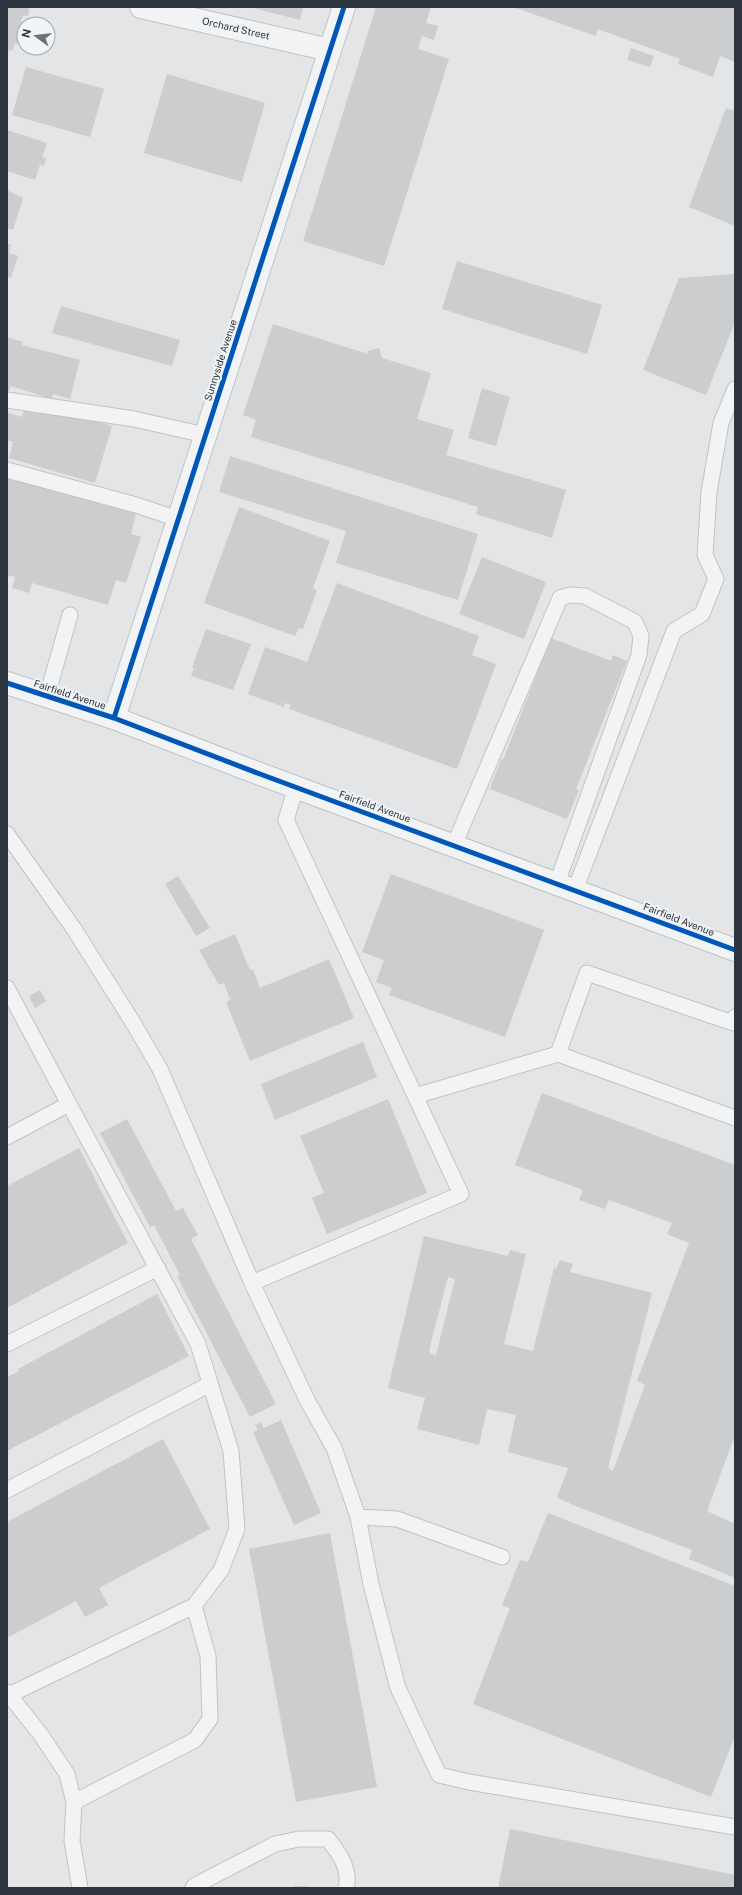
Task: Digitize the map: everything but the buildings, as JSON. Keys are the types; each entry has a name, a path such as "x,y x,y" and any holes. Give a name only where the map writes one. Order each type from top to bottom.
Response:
{"street":[{"name":"Orchard Street","path":"141,7 330,50"},
{"name":"Sunnyside Avenue","path":"114,718 344,7"},
{"name":"Fairfield Avenue","path":"7,683 114,718 735,950"}],"lane":[{"path":"566,886 674,631 702,614 716,579 705,556 709,492 721,423 735,389"},
{"path":"7,400 134,419 205,434"},
{"path":"7,470 136,505 178,519"},
{"path":"454,845 560,598 570,595 585,596 635,622 641,636 639,654 566,886"},
{"path":"47,696 70,614"},
{"path":"252,1283 461,1194 286,820 296,787"},
{"path":"7,834 74,929 132,1021 160,1069 252,1283 307,1400 334,1448 358,1517 372,1584 398,1688 439,1775 469,1782 735,1827"},
{"path":"558,1054 587,973 734,1021"},
{"path":"7,988 198,1344 231,1451 237,1529 221,1570 194,1606 8,1694 41,1735 67,1774 74,1802 72,1841 80,1888"},
{"path":"415,1096 558,1054 735,1118"},
{"path":"7,1137 69,1104"},
{"path":"7,1344 158,1268"},
{"path":"7,1490 210,1384"},
{"path":"358,1517 397,1519 502,1557"},
{"path":"74,1802 195,1740 210,1719 208,1656 194,1606"},
{"path":"193,1888 194,1886 276,1844 299,1839 328,1839 342,1857 348,1882 346,1888"}],"cycle path":[{"path":"114,718 344,7"},
{"path":"7,683 114,718 260,774 735,950"}]}
